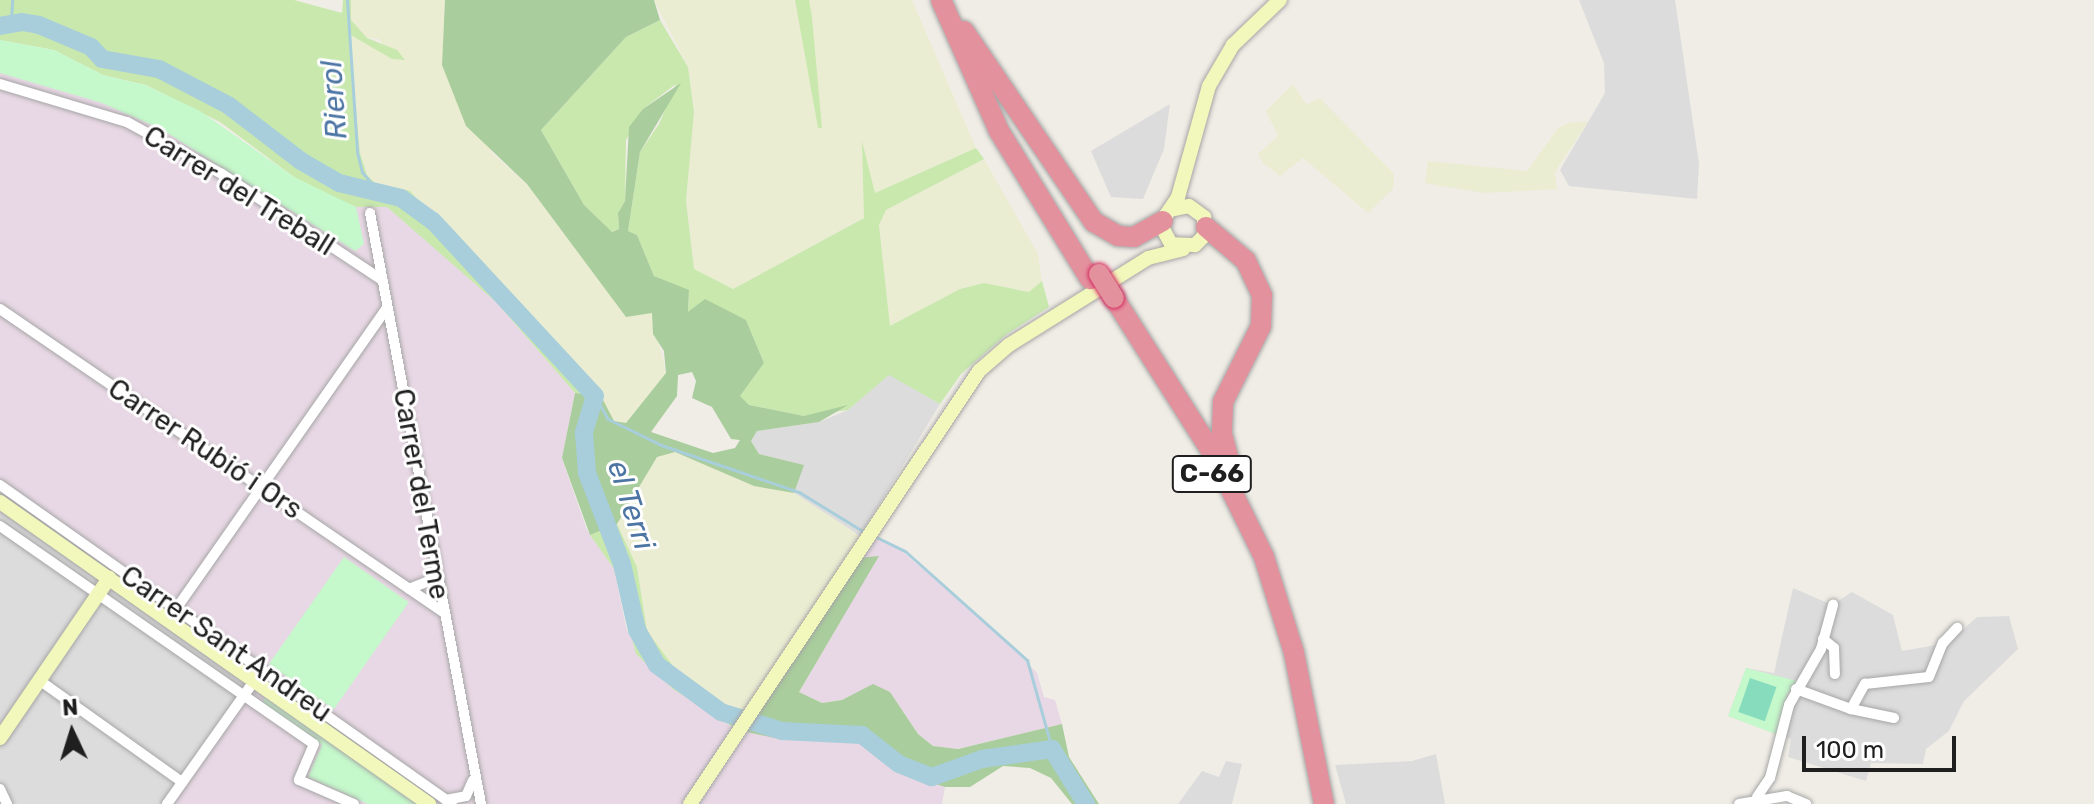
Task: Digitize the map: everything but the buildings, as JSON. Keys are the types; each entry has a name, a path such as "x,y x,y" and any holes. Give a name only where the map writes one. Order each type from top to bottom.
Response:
{"highway":[{"name":"C-66","path":"941,0 999,131 1095,277"},
{"name":"C-66","path":"954,0 964,31 1009,127 1217,483 1246,542 1286,661 1315,804"},
{"path":"964,31 1094,222 1118,236 1134,237 1166,222"},
{"path":"1206,227 1246,261 1262,295 1261,326 1228,388 1221,421 1244,510"},
{"name":"C-66","path":"1109,300 1244,510 1288,628 1324,804"}],"main road":[{"path":"1148,258 1185,176 1191,139 1214,76 1233,45 1280,0"},
{"path":"690,804 979,371 1009,345 1148,258 1200,241 1206,227 1195,208 1185,176"},
{"path":"1166,222 1195,208"},
{"path":"1166,222 1183,249"},
{"path":"0,502 429,804"},
{"path":"0,738 5,725 109,578"}],"street":[{"name":"Carrer del Treball","path":"0,84 127,122 222,174 382,280"},
{"name":"Carrer del Terme","path":"370,213 436,578 481,804"},
{"path":"176,609 387,308"},
{"name":"Carrer Rubió i Ors","path":"0,309 443,612"},
{"path":"367,338 392,335"},
{"name":"Carrer Sant Andreu","path":"0,485 449,802"},
{"path":"0,526 314,744 299,780 354,804"},
{"path":"409,589 436,578"},
{"path":"1757,797 1770,778 1796,689 1823,639 1833,605"},
{"path":"1851,709 1865,684 1929,677 1943,643 1957,628"},
{"path":"1823,639 1834,648 1835,674"},
{"path":"39,680 182,782"},
{"path":"167,804 254,681"},
{"path":"1796,689 1829,705 1894,718"},
{"path":"449,802 466,796 473,774"},
{"path":"0,789 7,804"},
{"path":"1739,804 1757,797 1787,796 1806,804"}],"shaded area":[{"path":"1579,0 1675,0 1699,164 1697,199 1569,186 1560,170 1605,93 1604,63"},
{"path":"0,40 356,207 387,207 404,219 497,303 575,393 562,459 587,530 614,569 627,631 736,729 792,740 831,735 867,743 895,771 945,787 942,804 167,804 254,680 0,501"},
{"path":"1170,104 1164,149 1143,199 1111,197 1091,151"},
{"path":"889,374 940,404 860,536 794,493 803,465 759,454 751,441 757,431 819,422 848,410"},
{"path":"0,501 254,681 167,804 0,804"},
{"path":"870,538 895,545 1004,639 1037,673 1044,697 1055,700 1062,724 957,749 933,746 918,734 890,692 874,685 842,700 822,703 799,692 878,557 861,559"},
{"path":"1793,588 1832,605 1852,592 1893,615 1902,651 1948,643 1977,617 2009,616 2018,649 1964,701 1949,731 1926,749 1923,764 1871,763 1866,781 1788,757 1791,739 1728,716 1746,668 1774,673"},
{"path":"1436,754 1445,804 1346,804 1335,765 1412,761"},
{"path":"1226,761 1242,764 1232,804 1178,804 1202,771 1219,777"}],"green space":[{"path":"0,0 294,0 342,13 343,0 351,0 351,20 367,38 397,50 405,60 392,59 349,34 360,153 367,175 375,183 410,191 484,274 533,317 601,396 575,393 497,303 387,207 356,207 331,196 294,177 220,122 146,85 103,75 54,50 0,40"},
{"path":"351,0 445,0 442,65 492,153 527,184 582,257 652,313 666,373 626,423 614,421 589,378 410,191 375,183 367,175 360,153 349,33 392,59 379,39 367,38 351,20"},
{"path":"445,0 654,0 660,20 626,37 541,130 584,205 612,232 619,229 618,213 625,201 629,127 643,109 681,83 640,152 628,231 637,235 654,276 689,290 688,312 705,299 746,320 764,363 740,396 749,405 804,416 848,405 819,422 757,431 751,441 759,454 804,465 794,493 754,486 675,452 657,457 617,524 590,535 562,458 575,393 601,396 614,421 626,423 666,373 664,351 653,334 652,313 626,317 527,184 466,126 442,65","holes":["692,372 696,381 692,398 712,407 731,439 740,440 735,448 713,453 651,432 677,396 678,375"]},
{"path":"654,0 912,0 976,148 875,193 862,148 865,217 733,289 694,269 686,201 694,112 688,67"},
{"path":"795,0 809,0 822,128 818,128"},
{"path":"660,20 688,67 694,112 686,201 694,269 733,289 864,218 862,141 875,193 976,148 984,159 886,210 879,225 890,326 960,289 984,283 1029,292 1042,281 1049,307 1007,334 961,374 940,404 889,375 848,410 804,416 749,405 739,397 764,363 746,320 688,313 689,291 654,276 637,235 628,231 640,152 659,124 676,84 643,109 626,140 625,201 618,213 619,229 611,232 584,205 541,130 626,37"},
{"path":"0,40 54,50 103,75 145,85 200,111 294,177 356,207 364,244 355,251 161,129 102,103 0,73"},
{"path":"1293,84 1306,104 1320,98 1394,174 1393,189 1368,213 1303,158 1280,176 1262,162 1258,154 1278,136 1266,111"},
{"path":"1571,122 1588,122 1555,172 1557,189 1484,193 1425,183 1428,161 1527,171 1558,128"},
{"path":"984,159 1038,254 1042,281 1030,292 984,283 960,289 890,327 879,225 886,210"},
{"path":"675,452 754,486 794,493 860,536 741,716 676,671 660,654 647,631 637,567 617,524 657,456"},
{"path":"617,524 637,567 647,631 676,670 741,716 733,727 673,689 636,654 614,569 590,535"},
{"path":"879,556 799,692 822,703 842,700 873,684 890,692 918,734 933,746 958,749 1062,724 1069,757 1099,804 1072,804 1051,778 1030,768 1003,766 970,787 945,787 895,771 860,741 831,735 784,740 747,732 857,558"},
{"path":"344,557 409,602 334,710 269,664"},
{"path":"1746,668 1797,681 1787,695 1778,735 1728,716"},
{"path":"1750,678 1776,687 1765,721 1738,712"},
{"path":"265,697 417,804 368,804 308,777 322,745 262,703"}],"waterway":[{"path":"11,22 12,0"},
{"name":"Rierol","path":"347,0 357,152 362,172 378,191"},
{"name":"el Terri","path":"0,26 22,22 39,25 91,47 102,59 159,69 228,105 301,161 339,183 401,198 433,221 595,396 584,433 587,473 622,564 637,630 657,665 721,712 782,731 862,735 899,764 932,777 982,759 1052,749 1086,804"},
{"path":"595,396 608,419 661,445 799,492 864,532"},
{"path":"874,536 905,551 1027,660 1052,749"}]}
